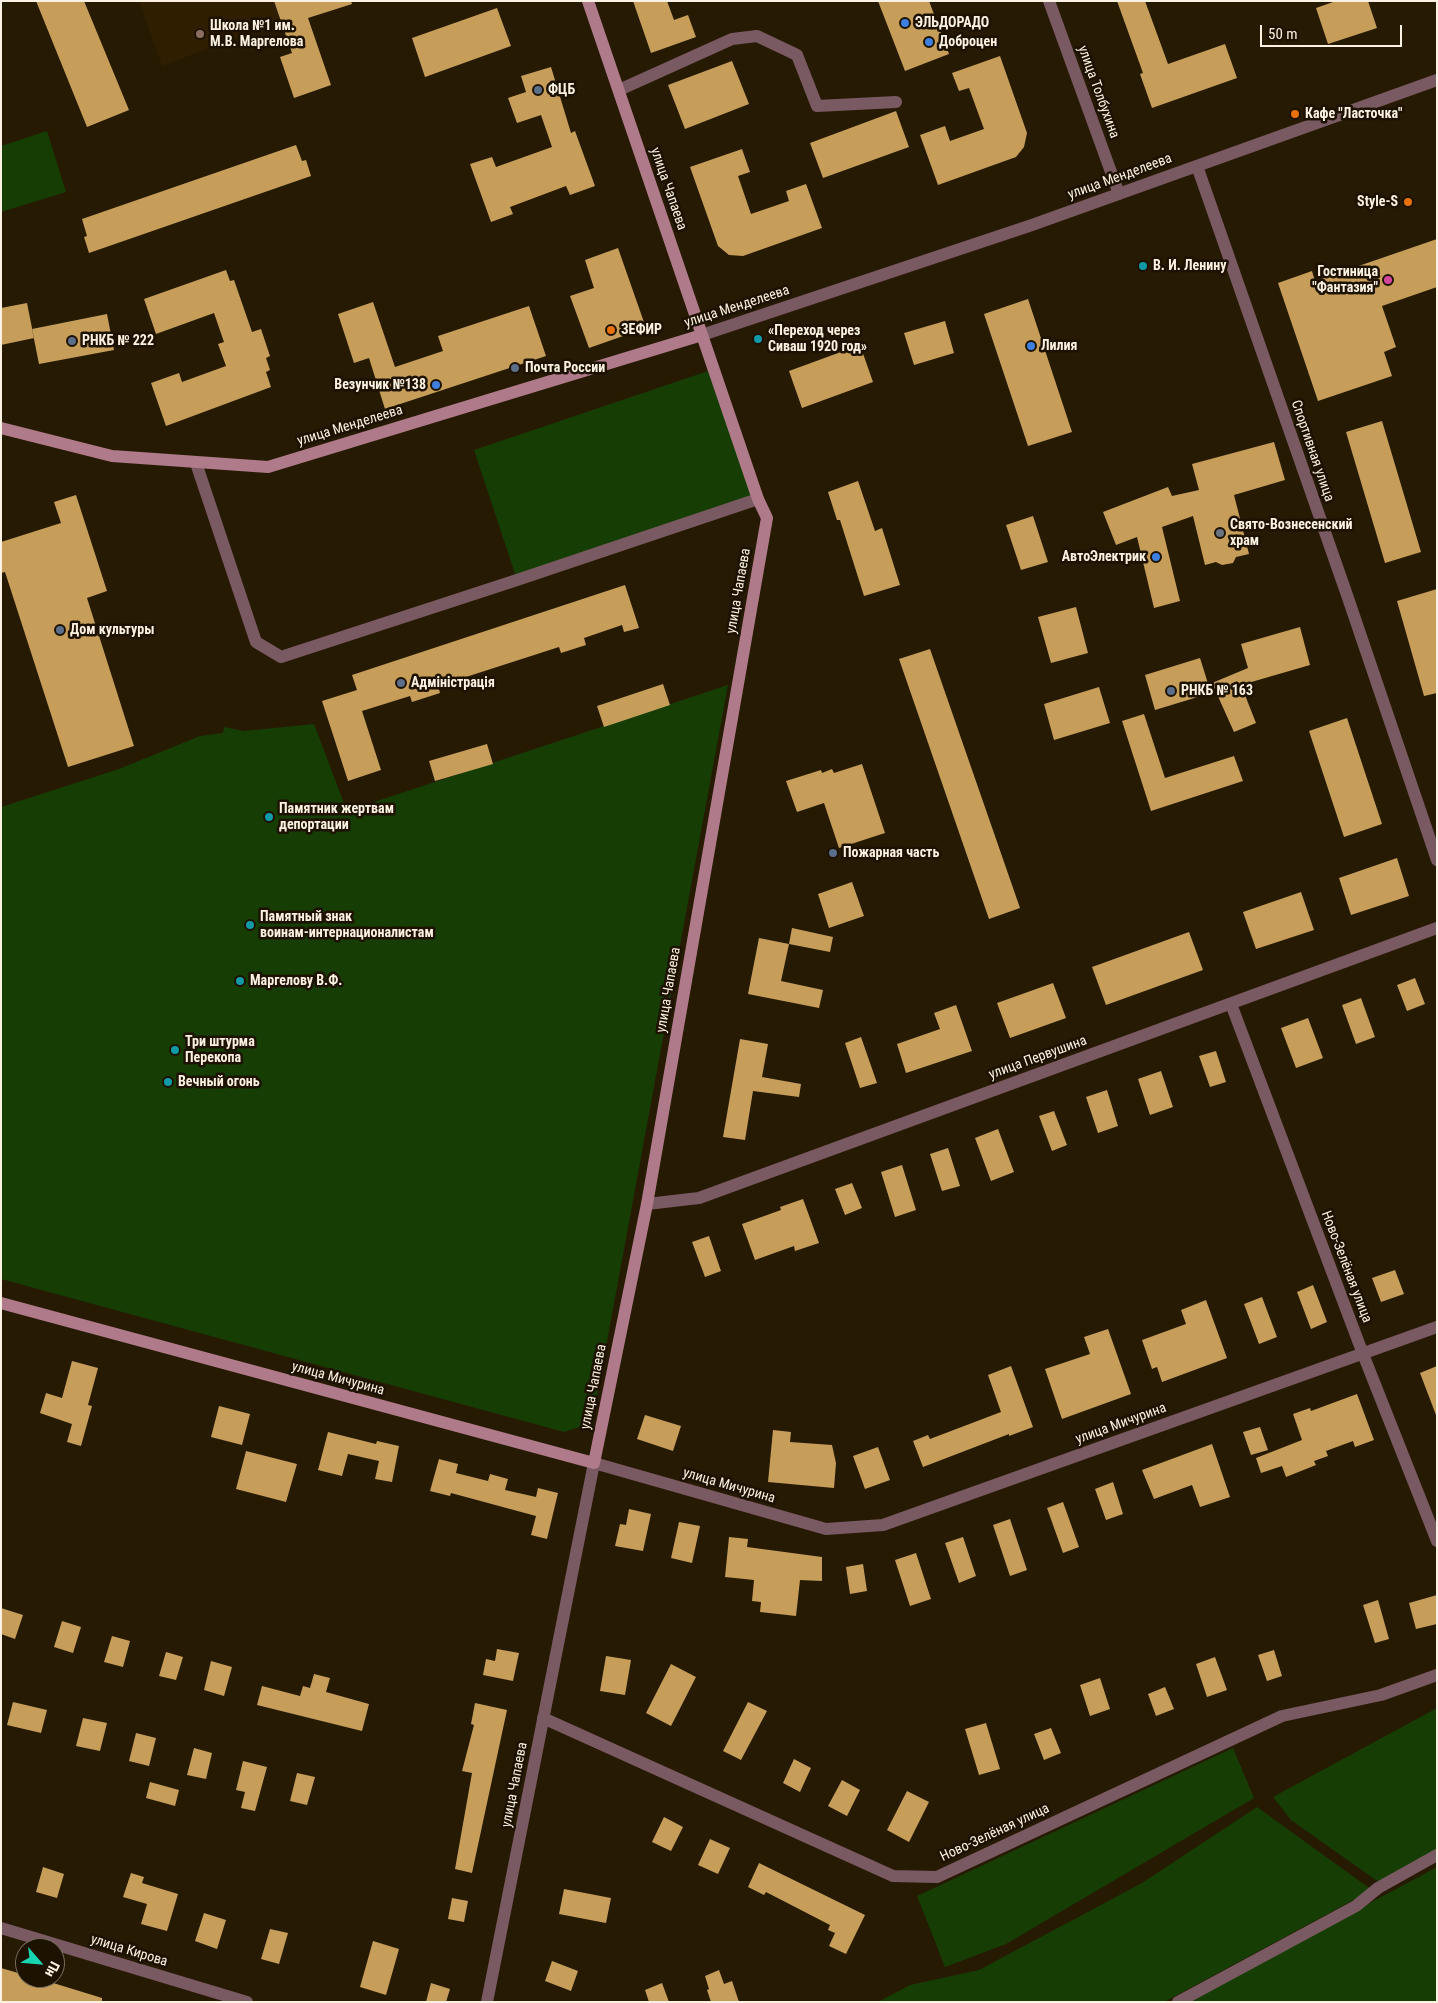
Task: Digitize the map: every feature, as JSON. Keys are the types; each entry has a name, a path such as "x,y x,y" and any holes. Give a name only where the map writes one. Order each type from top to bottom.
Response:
{"main road":[{"name":"улица Чапаева","path":"588,1 766,518 647,1204 594,1463"},
{"name":"улица Менделеева","path":"1,428 112,456 268,467 702,334"},
{"name":"улица Мичурина","path":"1,1303 594,1463"}],"street":[{"name":"улица Толбухина","path":"1049,1 1119,194"},
{"path":"619,90 732,38 757,36 797,56 817,106 896,102"},
{"name":"улица Менделеева","path":"702,334 1032,225 1437,80"},
{"name":"Спортивная улица","path":"1197,166 1437,860"},
{"path":"196,463 256,642 281,658 758,499"},
{"name":"улица Первушина","path":"647,1204 699,1198 1437,928"},
{"name":"Ново-Зелёная улица","path":"1231,1004 1363,1354 1437,1541"},
{"name":"улица Мичурина","path":"594,1463 826,1528 883,1525 1437,1327"},
{"name":"улица Чапаева","path":"487,2002 594,1463"},
{"name":"Ново-Зелёная улица","path":"543,1718 893,1876 937,1877 1282,1716 1381,1695 1437,1675"},
{"path":"1178,2002 1356,1906 1378,1888 1437,1855"},
{"name":"улица Кирова","path":"1,1928 248,2002"}],"shaded area":[{"name":"Школа №1 им. М.В. Маргелова","path":"139,1 335,1 162,66"}],"green space":[{"path":"47,131 66,192 1,212 1,146"},
{"path":"714,369 758,499 517,580 474,450"},
{"path":"728,685 592,1423 564,1432 1,1279 1,807 119,769 200,736 223,733 224,727 244,731 314,724 347,811"},
{"path":"1437,1708 1437,1851 1380,1883 1291,1820 1273,1797"},
{"path":"1233,1748 1254,1798 1006,1944 945,1967 917,1896"},
{"path":"1257,1807 1372,1890 1164,2002 878,2002 910,1985 979,1970 1142,1883"},
{"path":"1437,1867 1437,2002 1186,2002"}],"building":[{"path":"36,1 84,1 129,110 87,127"},
{"path":"274,1 351,1 352,4 308,18 331,85 294,98 280,57 292,53"},
{"path":"633,1 667,1 674,20 688,15 696,37 651,53"},
{"path":"878,1 929,1 949,54 905,71"},
{"path":"1117,1 1145,1 1168,64 1225,44 1237,78 1152,108 1140,74 1143,73"},
{"path":"1336,1 1368,1 1377,28 1328,44 1316,8"},
{"path":"497,8 511,46 425,77 412,38"},
{"path":"1000,56 1027,133 1024,147 1016,157 938,185 920,135 945,126 950,141 984,129 969,88 959,91 952,73"},
{"path":"732,61 749,104 685,129 668,85"},
{"path":"551,67 571,133 575,131 595,186 570,195 566,186 510,207 513,214 491,222 470,164 492,157 496,167 552,147 541,115 517,123 508,98 526,92 521,76"},
{"path":"896,111 909,147 823,178 810,143"},
{"path":"296,145 302,161 306,160 311,176 89,253 84,237 87,236 82,219"},
{"path":"742,149 750,172 738,176 751,214 789,201 786,191 806,184 822,228 743,256 729,255 718,246 690,167"},
{"path":"1437,239 1437,287 1382,306 1396,347 1384,352 1392,376 1318,401 1278,283 1312,271 1315,281"},
{"path":"618,248 646,328 589,348 570,296 594,288 585,260"},
{"path":"226,270 230,281 234,280 252,332 261,329 270,356 266,358 270,370 266,372 271,387 166,426 151,383 179,373 182,382 226,366 218,344 224,342 214,313 156,334 144,299"},
{"path":"1028,299 1072,432 1028,446 984,314"},
{"path":"373,302 395,367 443,351 438,336 529,306 546,356 385,409 369,358 354,363 338,314"},
{"path":"27,303 34,338 1,345 1,308"},
{"path":"107,314 114,350 39,364 32,329"},
{"path":"945,321 954,353 914,365 904,333"},
{"path":"860,345 873,382 802,408 789,371"},
{"path":"1382,421 1421,552 1385,563 1346,432"},
{"path":"1274,442 1285,480 1234,495 1249,554 1236,557 1233,563 1222,565 1216,562 1205,565 1193,516 1162,527 1180,601 1154,608 1137,537 1116,545 1103,512 1168,487 1172,496 1199,490 1192,464"},
{"path":"858,481 875,531 882,528 900,585 864,596 840,520 837,520 828,492"},
{"name":"Дом культуры","path":"76,495 107,591 87,598 134,746 68,767 5,572 1,573 1,542 61,523 54,502"},
{"path":"1033,516 1048,562 1021,570 1006,525"},
{"name":"Адміністрація","path":"625,585 639,628 624,632 622,625 584,638 586,645 561,653 559,647 438,686 440,693 412,702 410,696 362,711 381,770 348,781 322,701 357,690 352,675"},
{"path":"1437,589 1437,693 1424,696 1397,601"},
{"path":"1076,607 1088,653 1051,663 1038,617"},
{"path":"1300,627 1310,665 1241,685 1256,723 1234,732 1212,683 1248,668 1241,644"},
{"path":"930,649 1020,908 989,919 899,659"},
{"path":"1200,658 1211,693 1155,710 1145,675"},
{"path":"663,684 670,705 604,727 597,706"},
{"path":"1099,687 1110,723 1054,740 1044,704"},
{"path":"1144,714 1165,778 1234,756 1243,781 1151,811 1122,721"},
{"path":"1347,718 1382,824 1344,837 1309,731"},
{"path":"487,744 493,764 435,781 429,761"},
{"path":"862,764 885,833 839,848 824,803 797,812 786,781 821,770 822,773 832,769 834,773"},
{"path":"1397,858 1409,896 1351,915 1339,878"},
{"path":"852,882 864,916 829,928 818,894"},
{"path":"1301,892 1314,930 1256,949 1243,912"},
{"path":"792,928 833,937 830,952 789,944"},
{"path":"1189,932 1203,970 1106,1005 1092,967"},
{"path":"759,938 789,944 781,981 823,990 819,1008 748,994"},
{"path":"1415,978 1425,1004 1407,1011 1397,985"},
{"path":"1053,983 1066,1018 1010,1038 997,1003"},
{"path":"1361,998 1375,1037 1356,1044 1342,1005"},
{"path":"956,1005 972,1051 906,1073 897,1044 940,1029 934,1013"},
{"path":"1308,1018 1323,1058 1296,1068 1281,1028"},
{"path":"861,1037 877,1083 860,1088 845,1043"},
{"path":"740,1039 768,1044 762,1077 801,1084 799,1097 753,1091 745,1140 723,1137"},
{"path":"1216,1051 1226,1082 1210,1087 1199,1056"},
{"path":"1161,1071 1173,1107 1150,1115 1138,1079"},
{"path":"1107,1090 1118,1126 1098,1133 1086,1097"},
{"path":"1054,1111 1067,1145 1052,1151 1039,1116"},
{"path":"998,1129 1014,1172 991,1181 975,1138"},
{"path":"948,1148 960,1186 942,1191 930,1154"},
{"path":"902,1165 916,1210 895,1217 881,1172"},
{"path":"852,1183 862,1208 845,1215 835,1189"},
{"path":"803,1199 819,1243 795,1251 794,1246 755,1260 742,1224 781,1210 780,1207"},
{"path":"709,1236 721,1271 705,1277 692,1242"},
{"path":"1395,1270 1404,1294 1381,1302 1372,1278"},
{"path":"1313,1285 1327,1322 1311,1329 1297,1292"},
{"path":"1262,1297 1277,1337 1259,1344 1244,1304"},
{"path":"1206,1300 1227,1358 1162,1382 1157,1367 1152,1369 1142,1340 1186,1324 1181,1310"},
{"path":"1108,1329 1131,1394 1062,1419 1045,1369 1090,1354 1084,1337"},
{"path":"72,1361 98,1368 88,1405 92,1406 81,1446 67,1442 72,1424 40,1413 46,1393 62,1398"},
{"path":"1011,1366 1033,1427 1009,1436 1009,1434 923,1467 913,1441 928,1435 930,1439 1001,1412 988,1375"},
{"path":"1437,1366 1437,1414 1436,1415 1420,1373"},
{"path":"1357,1394 1374,1440 1355,1447 1353,1441 1326,1451 1328,1456 1314,1461 1316,1465 1286,1477 1282,1466 1261,1473 1256,1458 1302,1440 1293,1414 1310,1408 1311,1411"},
{"path":"219,1406 250,1414 242,1445 211,1437"},
{"path":"645,1415 681,1426 673,1451 637,1439"},
{"path":"1260,1427 1268,1450 1251,1455 1243,1432"},
{"path":"773,1430 791,1432 790,1442 832,1445 836,1463 834,1488 768,1482"},
{"path":"328,1432 376,1444 377,1441 399,1446 392,1482 375,1479 379,1461 348,1454 342,1476 318,1470"},
{"path":"1212,1444 1230,1497 1200,1507 1192,1485 1154,1499 1142,1470"},
{"path":"878,1447 890,1480 865,1489 853,1456"},
{"path":"246,1451 297,1464 286,1502 236,1489"},
{"path":"439,1459 458,1464 456,1473 488,1481 490,1474 508,1479 505,1490 536,1497 538,1488 558,1493 547,1539 531,1535 536,1516 451,1493 450,1496 430,1491"},
{"path":"1113,1482 1123,1514 1106,1520 1095,1489"},
{"path":"1063,1502 1079,1547 1063,1553 1047,1508"},
{"path":"629,1509 651,1514 643,1551 615,1546 620,1524 626,1525"},
{"path":"1010,1519 1027,1570 1010,1576 993,1525"},
{"path":"679,1522 700,1526 692,1563 671,1558"},
{"path":"729,1537 748,1539 747,1547 822,1557 822,1581 800,1580 796,1616 760,1612 761,1602 752,1601 754,1580 725,1577"},
{"path":"963,1537 976,1576 959,1583 945,1543"},
{"path":"916,1553 931,1599 910,1606 895,1560"},
{"path":"863,1564 867,1591 850,1594 846,1567"},
{"path":"1437,1595 1437,1624 1416,1629 1409,1603"},
{"path":"1378,1600 1389,1639 1375,1643 1363,1605"},
{"path":"1,1608 23,1615 15,1639 1,1634"},
{"path":"62,1621 81,1627 73,1653 54,1647"},
{"path":"112,1636 130,1641 123,1667 104,1662"},
{"path":"497,1649 519,1653 513,1681 483,1675 486,1659 495,1661"},
{"path":"1274,1650 1282,1676 1267,1681 1258,1655"},
{"path":"166,1652 183,1657 176,1680 159,1676"},
{"path":"606,1656 631,1660 625,1695 600,1691"},
{"path":"1215,1657 1227,1690 1207,1697 1196,1664"},
{"path":"211,1661 232,1667 224,1696 204,1690"},
{"path":"671,1664 696,1677 671,1726 646,1713"},
{"path":"314,1674 330,1678 326,1692 369,1704 362,1731 257,1705 262,1686 300,1696 303,1686 310,1688"},
{"path":"1100,1678 1110,1709 1090,1716 1080,1685"},
{"path":"1165,1687 1174,1709 1156,1716 1148,1694"},
{"path":"13,1702 47,1710 41,1733 7,1725"},
{"path":"748,1702 767,1711 741,1760 723,1751"},
{"path":"475,1703 507,1710 472,1873 455,1869 472,1773 462,1771 474,1725 471,1724"},
{"path":"83,1718 107,1723 100,1751 76,1746"},
{"path":"986,1723 1000,1769 979,1775 965,1729"},
{"path":"1051,1728 1061,1753 1044,1760 1034,1734"},
{"path":"136,1733 156,1738 149,1766 129,1761"},
{"path":"194,1748 212,1753 206,1779 187,1775"},
{"path":"794,1759 811,1768 800,1792 783,1783"},
{"path":"243,1761 267,1767 255,1811 241,1808 245,1792 236,1790"},
{"path":"297,1773 315,1777 307,1805 290,1801"},
{"path":"842,1780 860,1790 847,1816 828,1806"},
{"path":"150,1782 179,1790 175,1806 146,1798"},
{"path":"907,1791 929,1802 909,1842 887,1830"},
{"path":"664,1817 683,1827 671,1851 652,1842"},
{"path":"710,1839 730,1848 718,1874 698,1865"},
{"path":"759,1863 865,1915 846,1954 829,1946 835,1933 828,1930 830,1925 766,1892 764,1895 748,1887"},
{"path":"43,1867 64,1874 57,1898 36,1892"},
{"path":"131,1873 144,1877 142,1883 178,1894 167,1931 141,1924 147,1904 123,1897"},
{"path":"564,1889 611,1898 606,1923 559,1914"},
{"path":"452,1898 468,1901 464,1922 448,1919"},
{"path":"204,1913 226,1920 217,1949 195,1941"},
{"path":"270,1929 288,1933 279,1964 261,1959"},
{"path":"373,1941 399,1949 386,1995 360,1987"},
{"path":"552,1961 578,1971 571,1991 545,1981"},
{"path":"1,1968 15,1972 15,1988 65,1987 102,1998 102,2002 1,2002"},
{"path":"719,1970 724,1984 732,1981 739,2002 711,2002 705,1976"},
{"path":"431,1983 450,1989 446,2002 426,2002"},
{"path":"662,1983 669,2002 649,2002 645,1990"}],"place":[{"name":"ЭЛЬДОРАДО","path":"905,23"},
{"name":"Школа №1 им. М.В. Маргелова","path":"200,34"},
{"name":"Доброцен","path":"929,42"},
{"name":"ФЦБ","path":"538,90"},
{"name":"Кафе \"Ласточка\"","path":"1295,114"},
{"name":"Style-S","path":"1408,202"},
{"name":"В. И. Ленину","path":"1143,266"},
{"name":"Гостиница \"Фантазия\"","path":"1388,280"},
{"name":"ЗЕФИР","path":"611,330"},
{"name":"«Переход через Сиваш 1920 год»","path":"758,339"},
{"name":"РНКБ № 222","path":"72,341"},
{"name":"Лилия","path":"1031,346"},
{"name":"Почта России","path":"515,368"},
{"name":"Везунчик №138","path":"436,385"},
{"name":"Свято-Вознесенский храм","path":"1220,533"},
{"name":"АвтоЭлектрик","path":"1156,557"},
{"name":"Дом культуры","path":"60,630"},
{"name":"Адміністрація","path":"401,683"},
{"name":"РНКБ № 163","path":"1171,691"},
{"name":"Памятник жертвам депортации","path":"269,817"},
{"name":"Пожарная часть","path":"833,853"},
{"name":"Памятный знак воинам-интернационалистам","path":"250,925"},
{"name":"Маргелову В.Ф.","path":"240,981"},
{"name":"Три штурма Перекопа","path":"175,1050"},
{"name":"Вечный огонь","path":"168,1082"}]}
